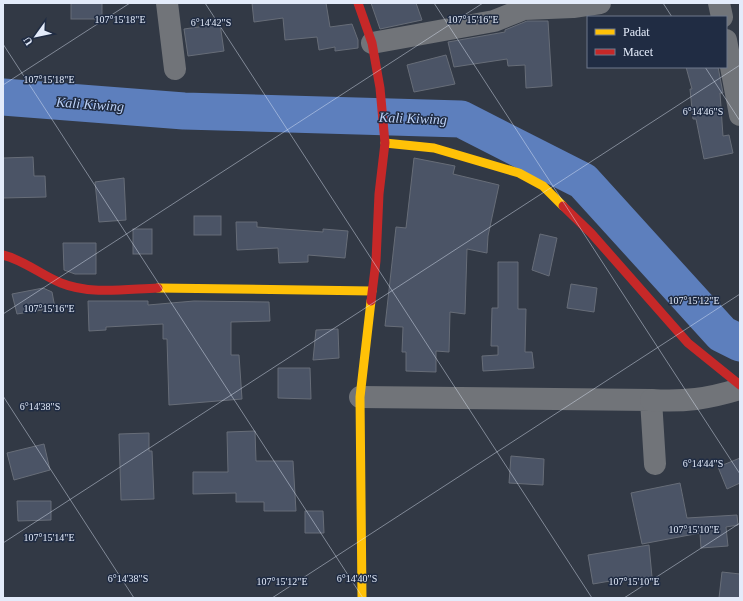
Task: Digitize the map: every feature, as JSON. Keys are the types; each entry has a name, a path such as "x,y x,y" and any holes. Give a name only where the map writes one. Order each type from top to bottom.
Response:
{"street":[{"path":"166,3 175,69"},
{"path":"358,3 372,43 380,88 385,140 379,194 376,261 360,397 362,598"},
{"path":"372,43 494,21 524,6 573,7 600,3"},
{"path":"719,3 722,16"},
{"path":"727,45 740,115"},
{"path":"385,140 434,148 462,155 494,167 519,173 543,186 605,248 688,343 740,385"},
{"path":"3,255 15,258 61,283 85,289 212,288 372,290"},
{"path":"360,397 688,401 709,398 740,389"},
{"path":"651,400 655,464"}],"building":[{"path":"71,3 102,3 102,19 71,19"},
{"path":"252,3 326,3 330,27 352,24 358,40 358,48 335,51 335,47 319,50 317,37 285,40 283,18 254,22"},
{"path":"371,3 416,3 422,20 380,29"},
{"path":"527,21 548,21 552,86 526,88 525,65 508,66 507,59 454,67 448,42 505,32 505,30"},
{"path":"220,24 224,51 188,56 184,29"},
{"path":"446,55 455,84 414,92 407,65"},
{"path":"686,68 718,68 723,93 720,93 723,136 729,135 733,153 704,159 696,119 693,119 690,89 692,89"},
{"path":"33,157 34,176 45,176 46,197 3,198 3,158"},
{"path":"414,158 455,166 453,174 499,185 488,236 487,253 467,249 465,314 450,312 449,352 436,351 436,372 406,371 406,352 402,352 403,327 385,326 396,227 406,228"},
{"path":"124,178 126,220 99,222 95,182"},
{"path":"194,216 221,216 221,235 194,235"},
{"path":"236,222 257,222 257,227 323,232 323,229 348,231 345,258 308,255 308,262 279,263 278,248 237,250"},
{"path":"133,229 152,229 152,254 133,254"},
{"path":"540,234 557,238 549,276 532,270"},
{"path":"63,243 96,243 96,274 75,274 64,270"},
{"path":"498,262 518,262 518,309 526,309 525,352 532,352 534,368 483,371 482,356 498,355 498,346 491,346 492,308 498,308"},
{"path":"571,284 597,288 594,312 567,308"},
{"path":"43,288 52,292 55,308 17,314 12,294"},
{"path":"88,301 148,301 148,305 194,301 269,302 270,321 231,322 231,355 239,355 242,399 169,405 167,339 163,339 163,324 106,327 106,330 89,331"},
{"path":"338,329 339,358 313,360 316,330"},
{"path":"278,368 310,368 311,399 278,398"},
{"path":"255,431 256,461 293,461 296,511 264,511 264,502 236,502 236,493 193,494 193,472 228,472 227,432"},
{"path":"149,433 149,451 152,451 154,499 121,500 119,434"},
{"path":"44,444 50,470 14,480 7,453"},
{"path":"511,456 544,459 543,485 509,483"},
{"path":"740,458 740,483 727,489 718,467"},
{"path":"680,483 687,518 737,515 738,525 726,527 728,546 701,548 700,533 642,544 631,493"},
{"path":"17,501 51,501 51,520 18,521"},
{"path":"305,511 323,511 324,533 305,533"},
{"path":"649,545 652,577 633,579 633,577 593,584 588,555"},
{"path":"722,572 740,574 740,598 719,598"}],"waterway":[{"name":"Kali Kiwing","path":"3,97 184,111 461,119 583,181 722,334 740,343"}],"traffic: slow":[{"path":"385,143 434,148 519,173 543,186 563,206"},
{"path":"158,288 372,291"},
{"path":"362,598 360,397 371,301"}],"traffic: jam":[{"path":"358,3 372,43 380,88 385,143 379,194 376,261 371,301"},
{"path":"563,206 591,233 688,343 740,385"},
{"path":"3,255 18,260 54,280 72,287 96,290 158,288"}]}
